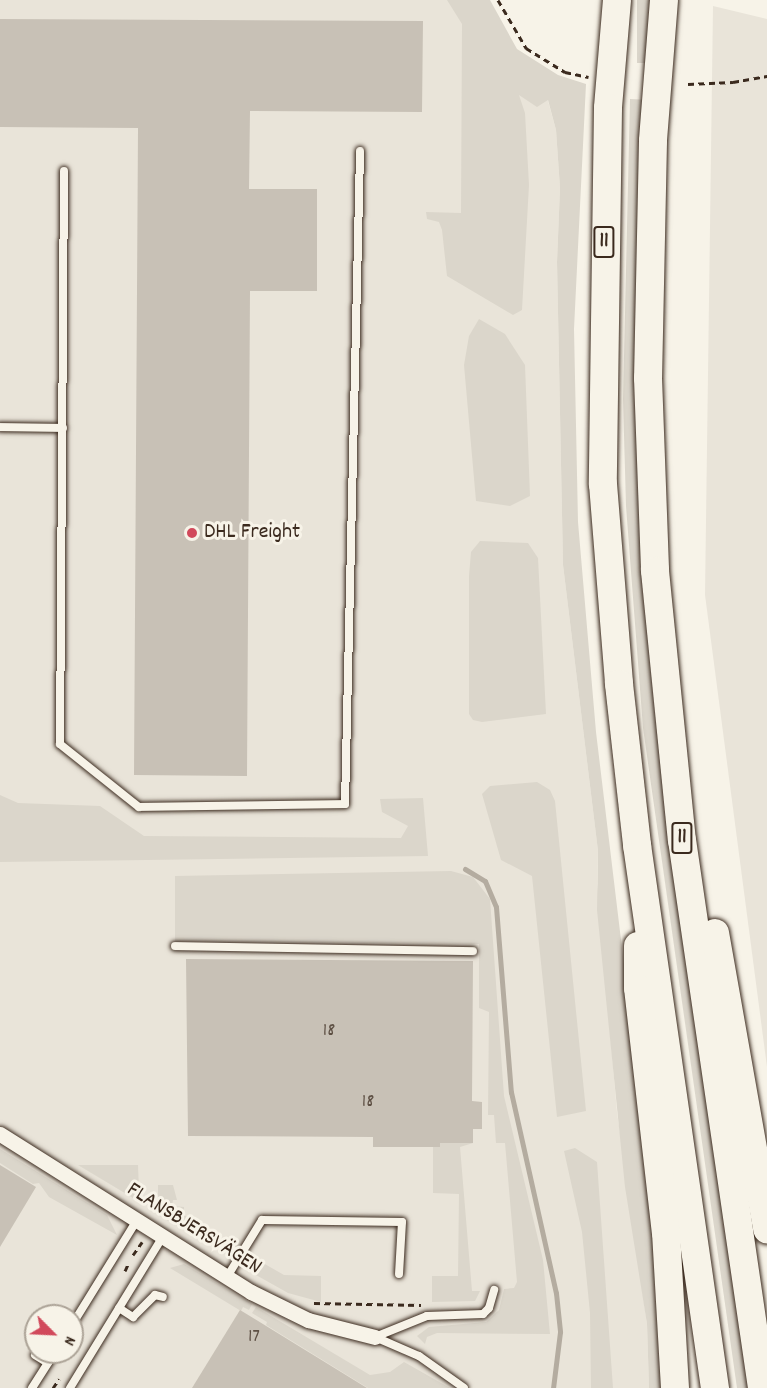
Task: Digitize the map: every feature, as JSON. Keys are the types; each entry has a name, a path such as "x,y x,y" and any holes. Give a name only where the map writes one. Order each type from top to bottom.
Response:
{"highway":[{"name":"11","path":"617,0 607,144 603,484 619,684 637,845 715,1388"},
{"name":"11","path":"664,0 653,141 650,478 670,740 762,1388"},
{"path":"650,284 687,757 767,1229"},
{"path":"637,845 638,988 666,1232 675,1388"}],"street":[{"name":"FLANSBJERSVÄGEN","path":"0,1134 227,1277 308,1320 375,1337"}],"lane":[{"path":"64,171 60,744 139,807 345,804 360,151"},
{"path":"0,427 63,428"},
{"path":"175,946 473,951"},
{"path":"84,1305 137,1220"},
{"path":"227,1277 262,1220 402,1222 399,1274"},
{"path":"70,1388 163,1236"},
{"path":"375,1337 427,1316 483,1314 489,1308 494,1290"},
{"path":"120,1308 133,1317 155,1295 163,1297"},
{"path":"375,1337 419,1356 464,1388"},
{"path":"32,1388 47,1364"}],"path":[{"path":"498,0 526,48 565,72 595,77"},
{"path":"688,84 733,82 767,76"}],"shaded area":[{"path":"0,0 474,0 545,90 556,130 560,188 557,262 563,565 598,851 597,884 617,1112 647,1324 649,1388 0,1388"},
{"path":"447,0 490,0 517,49 558,75 586,84 574,329 578,522 596,732 644,1131 664,1388 649,1388 647,1324 625,1187 597,910 598,851 563,565 557,262 560,188 556,130 548,100 537,107 519,95 525,113 529,185 522,310 513,315 447,276 442,230 439,222 427,219 426,212 461,213 462,24"},
{"path":"637,0 658,0 658,63 637,63"},
{"path":"713,6 767,19 767,1067 705,595"},
{"path":"630,99 649,100 642,401 757,1388 737,1388 643,728 626,506 623,399"},
{"path":"479,319 505,334 525,365 530,496 510,506 476,501 464,365 469,336"},
{"path":"480,541 528,543 538,558 546,714 482,722 473,720 469,714 469,576 471,552"},
{"path":"537,782 550,790 555,801 586,1111 557,1117 532,876 501,860 482,794 490,786"},
{"path":"0,795 18,803 100,806 144,836 401,838 408,826 382,812 380,799 423,798 428,856 0,862"},
{"path":"451,871 473,877 490,899 504,1096 543,1260 550,1334 437,1333 427,1337 425,1344 417,1336 429,1327 486,1322 499,1310 504,1289 514,1288 517,1282 505,1143 496,1143 494,1115 488,1115 489,1012 479,1008 479,944 175,941 175,876"},
{"path":"440,1138 473,1143 460,1147 472,1291 480,1291 475,1301 432,1302 432,1276 458,1276 459,1194 433,1193 433,1147 440,1147"},
{"path":"575,1148 597,1162 613,1388 591,1388 590,1313 582,1232 564,1151"},
{"path":"0,1149 107,1215 117,1235 49,1197 39,1183 33,1184 0,1163"},
{"path":"78,1165 138,1165 139,1191 133,1198"},
{"path":"158,1185 173,1185 177,1200 173,1200 172,1206 184,1207 184,1215 232,1244 226,1254 158,1215"},
{"path":"263,1263 284,1275 321,1276 321,1302 288,1293 256,1275"},
{"path":"184,1264 252,1304 249,1310 243,1307 241,1311 170,1268"},
{"path":"256,1307 370,1375 390,1372 404,1362 450,1388 368,1388 266,1325 267,1322 252,1313"}],"building":[{"name":"DHL Freight","path":"0,19 423,21 422,112 250,111 249,189 317,189 317,291 250,291 247,776 134,775 138,128 0,127"},
{"path":"186,959 473,961 472,1101 482,1102 482,1129 473,1129 473,1143 440,1143 440,1147 373,1147 373,1137 188,1136"},
{"path":"0,1165 36,1187 0,1247"},
{"path":"240,1310 367,1388 192,1388"}],"waterway":[{"path":"465,869 485,881 496,907 511,1092 556,1293 560,1332 553,1388"}],"place":[{"name":"DHL Freight","path":"192,533"}]}
